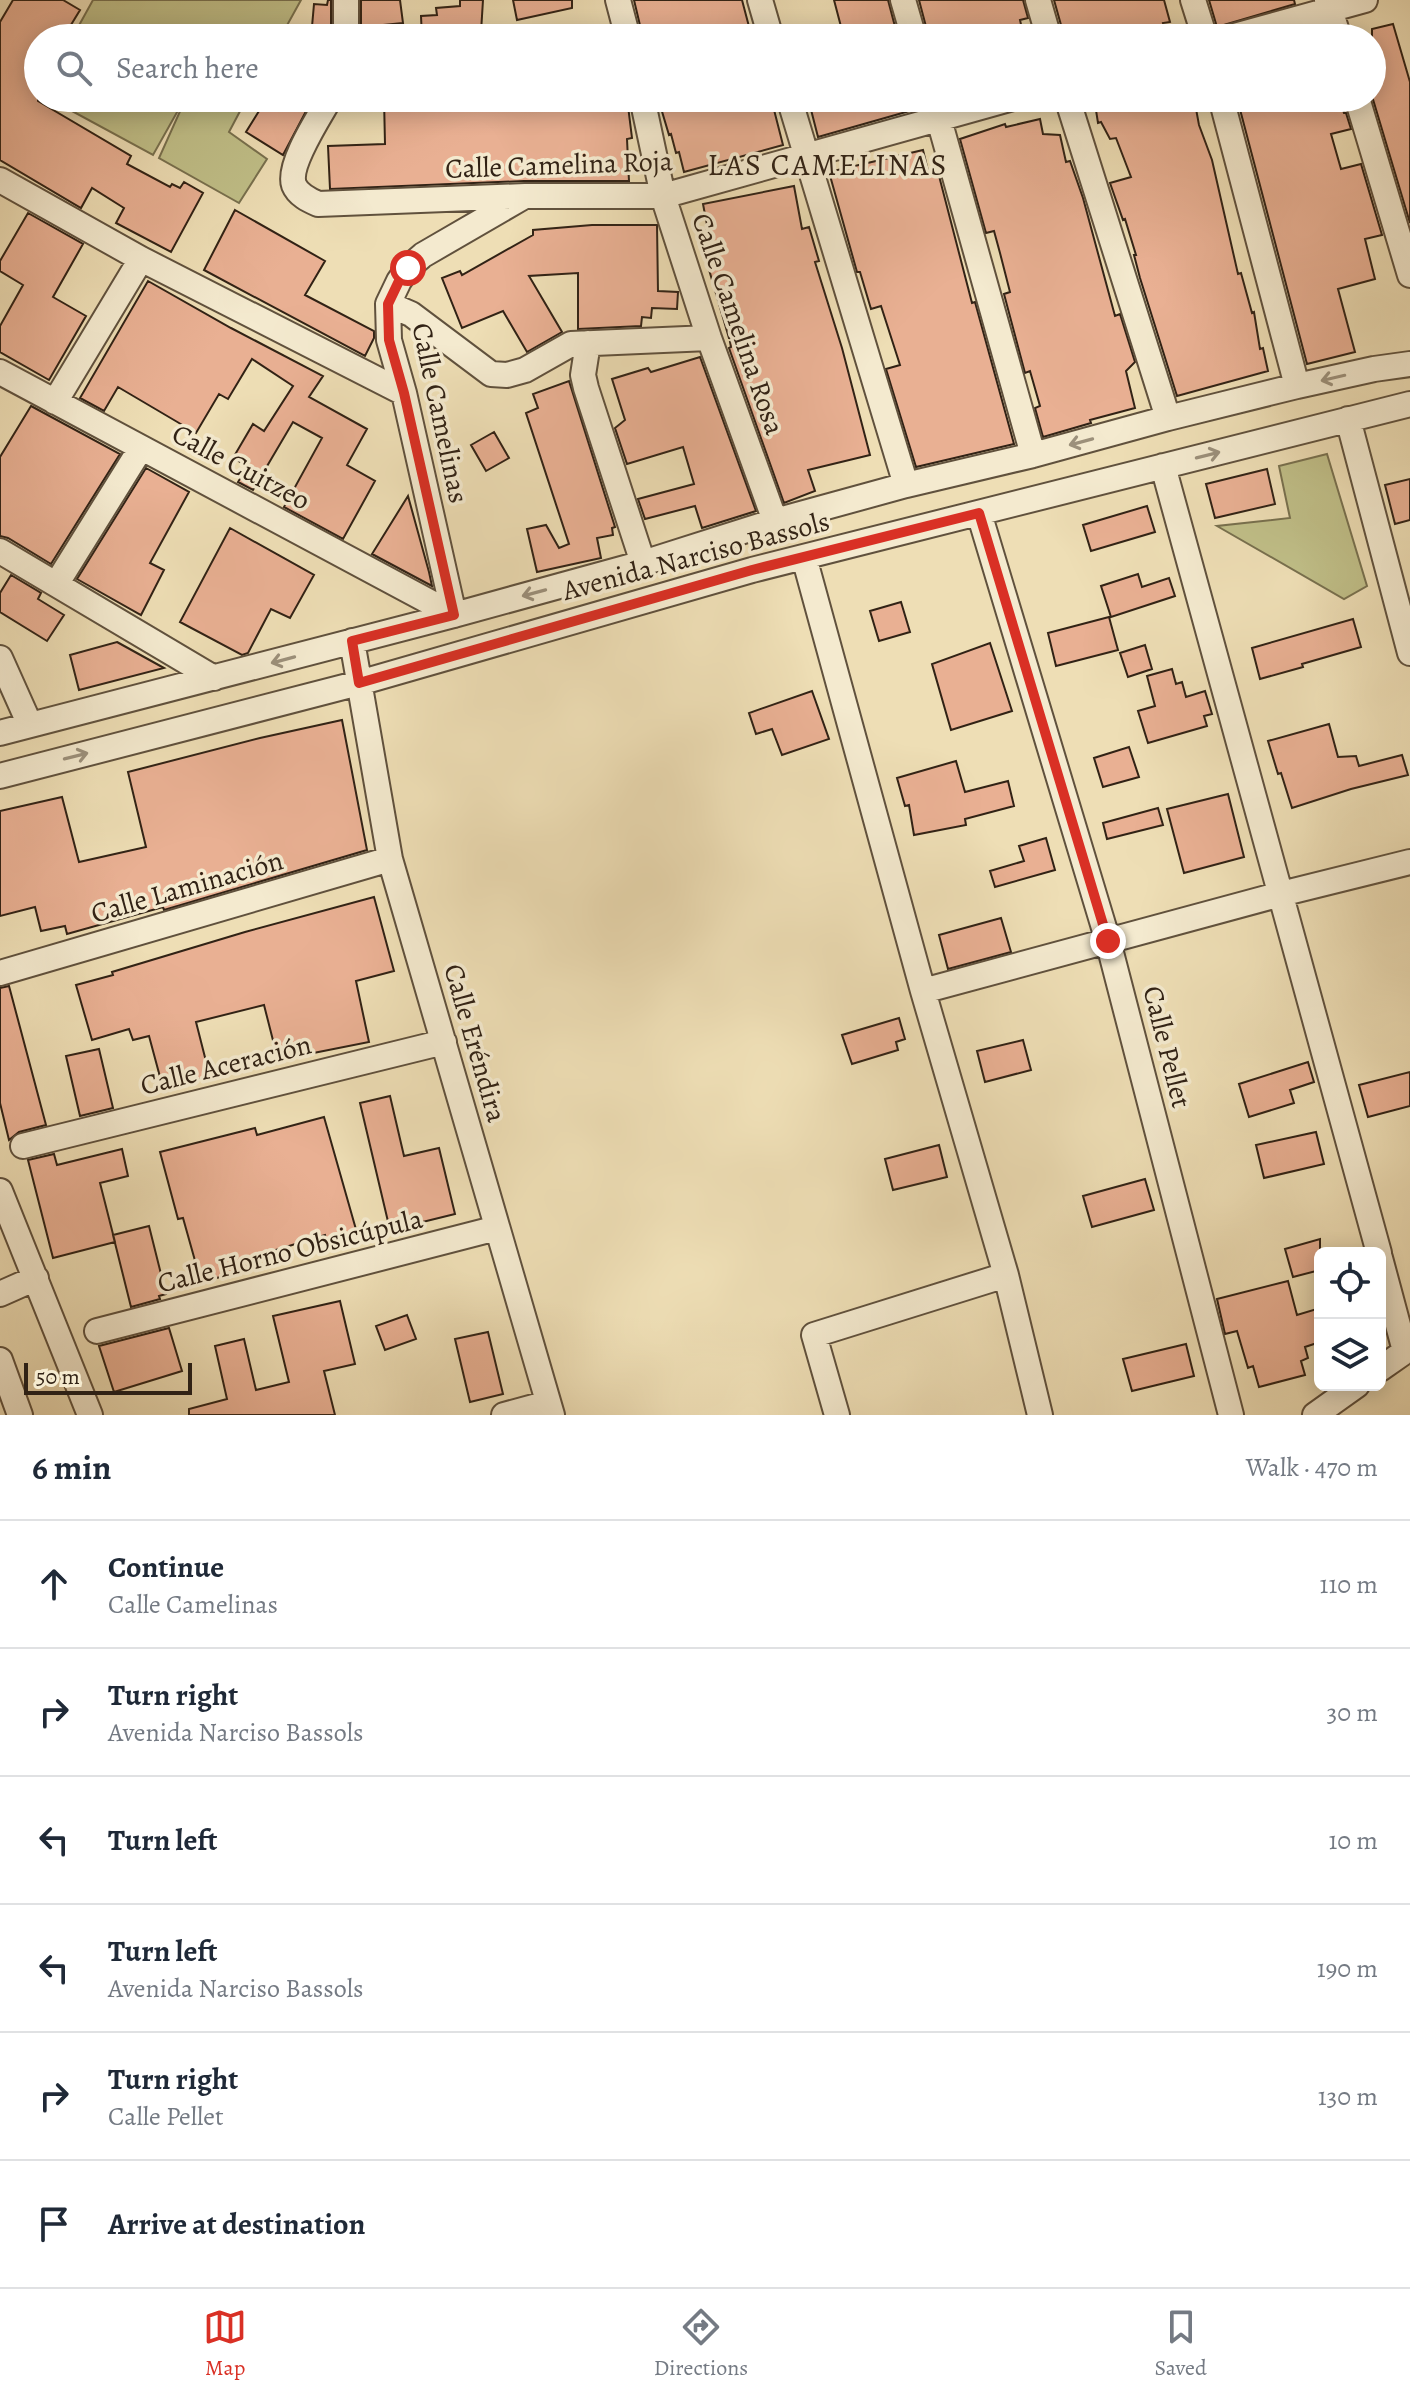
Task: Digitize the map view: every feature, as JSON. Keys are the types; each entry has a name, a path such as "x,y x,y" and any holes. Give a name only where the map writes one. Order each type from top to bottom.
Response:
{"street":[{"path":"346,0 346,24"},
{"path":"618,0 624,24"},
{"path":"760,0 767,24"},
{"path":"903,0 910,24"},
{"path":"1038,0 1045,24"},
{"path":"1193,0 1201,24"},
{"path":"1269,24 1329,4 1365,0"},
{"path":"1329,4 1335,24"},
{"name":"Calle Camelina Roja","path":"322,112 293,173 294,185 304,198 318,204 525,196 663,196 806,156 925,112"},
{"name":"Calle Camelina Rosa","path":"645,112 663,196 709,338 775,521"},
{"path":"793,112 906,485"},
{"path":"937,112 1033,455"},
{"path":"1071,112 1168,418"},
{"path":"1225,112 1297,386"},
{"path":"1361,112 1410,275"},
{"path":"0,180 141,259 404,393"},
{"name":"Calle Camelinas","path":"454,615 404,393 389,340 388,304 408,268 423,255 525,196"},
{"path":"55,402 141,259"},
{"path":"388,304 411,314 491,374 507,375 525,370 571,344 709,338"},
{"path":"588,343 583,375 586,388 643,563"},
{"name":"Avenida Narciso Bassols","path":"0,733 454,615 906,485 1297,386 1410,364"},
{"name":"Calle Cuitzeo","path":"0,372 454,615"},
{"name":"Avenida Narciso Bassols","path":"0,776 359,683 752,570 1410,404"},
{"path":"1348,419 1403,600 1410,653"},
{"path":"57,583 141,448"},
{"path":"1163,466 1377,1247"},
{"name":"Calle Pellet","path":"979,513 1108,941 1231,1415"},
{"path":"0,551 214,678"},
{"path":"804,557 923,991 1006,1275 1040,1415"},
{"name":"Calle Eréndira","path":"352,641 390,859 550,1409"},
{"path":"0,658 30,725"},
{"name":"Calle Laminación","path":"0,973 390,859"},
{"path":"923,991 1410,862"},
{"name":"Calle Aceración","path":"23,1146 444,1042"},
{"path":"0,1191 90,1415"},
{"name":"Calle Horno Obsicúpula","path":"97,1331 497,1228"},
{"path":"837,1415 814,1335 1006,1275"},
{"path":"0,1294 36,1278"},
{"path":"1386,1278 1408,1349 1386,1365"},
{"path":"0,1360 20,1415"},
{"path":"1315,1415 1349,1391"},
{"path":"504,1415 550,1409"}],"shaded area":[{"path":"93,0 301,0 288,24 80,24"},
{"path":"74,112 177,112 153,155"},
{"path":"180,112 240,112 229,132 267,159 239,203 159,158"},
{"path":"1327,454 1367,586 1344,599 1217,526 1290,518 1279,466"}],"building":[{"path":"13,0 63,0 80,10 72,24 24,24 24,112 57,112 131,156 127,164 170,187 172,184 180,188 184,182 203,193 171,252 116,223 124,208 92,188 81,208 0,160 0,22"},
{"path":"331,0 331,24 312,24 314,4 327,5"},
{"path":"361,0 400,0 403,23 361,24"},
{"path":"460,0 483,0 482,24 421,24 421,16 437,15 436,8 460,6"},
{"path":"513,0 572,0 572,8 517,20"},
{"path":"634,0 742,0 748,24 640,24"},
{"path":"834,0 888,0 894,24 840,24"},
{"path":"919,0 1023,0 1028,18 1020,20 1021,24 925,24"},
{"path":"1054,0 1164,0 1170,22 1163,24 1061,24"},
{"path":"1209,0 1294,0 1295,4 1227,24 1216,24"},
{"path":"1393,24 1410,82 1410,223 1377,112 1386,112 1386,26"},
{"path":"258,112 306,112 283,155 246,132"},
{"path":"384,112 629,112 632,138 627,139 629,181 524,181 330,189 328,146 385,144"},
{"path":"662,112 775,112 783,145 684,172 679,152 676,153"},
{"path":"812,112 906,112 818,137"},
{"path":"1096,112 1197,112 1212,160 1238,274 1241,273 1254,312 1260,349 1263,348 1268,371 1177,396 1125,219 1110,183 1131,177 1116,138 1110,139 1101,122 1098,123"},
{"path":"1241,112 1346,113 1351,129 1331,134 1341,169 1361,164 1382,235 1365,239 1375,279 1338,289 1355,352 1307,364"},
{"path":"1040,119 1043,134 1060,135 1066,162 1070,161 1083,198 1115,316 1120,314 1135,362 1126,371 1135,408 1043,437 1035,408 1040,406 1030,371 1025,373 1004,294 1010,292 994,231 986,233 960,139 1005,124 1006,127"},
{"path":"923,150 929,175 938,172 972,303 975,302 1014,444 916,467 886,369 900,365 881,306 871,309 860,272 857,272 829,172"},
{"path":"794,186 802,229 809,227 819,261 815,262 870,455 808,470 815,491 784,503 729,348 730,342 739,339 729,338 698,232 708,230 703,204"},
{"path":"235,210 325,261 305,295 374,331 365,356 204,270"},
{"path":"28,213 83,244 53,297 86,316 49,380 0,352 0,326 23,285 0,271 0,261"},
{"path":"592,225 657,225 658,291 678,292 677,309 652,308 651,318 642,317 641,326 578,329 578,273 529,276 562,332 527,352 503,311 462,328 442,278 460,271 462,275 533,235 533,230"},
{"path":"148,281 323,376 309,397 367,429 347,465 375,481 343,539 284,507 322,438 293,422 253,490 238,482 248,466 233,458 253,424 264,431 293,386 252,359 228,399 219,394 196,433 118,387 104,411 80,398"},
{"path":"700,357 756,511 702,528 695,506 645,519 638,499 694,484 683,447 627,464 615,428 625,420 612,379 648,368 651,372"},
{"path":"569,381 615,527 612,528 613,535 597,538 601,558 537,572 527,529 546,525 559,548 569,544 526,413 538,408 533,394"},
{"path":"31,406 120,454 51,564 0,536 0,457"},
{"path":"494,432 509,458 486,471 471,445"},
{"path":"146,468 189,492 150,563 164,570 141,615 77,579"},
{"path":"1267,469 1275,504 1215,518 1206,484"},
{"path":"1410,479 1410,520 1395,524 1385,485"},
{"path":"408,496 429,572 432,586 372,554"},
{"path":"1147,506 1155,532 1091,551 1083,525"},
{"path":"230,528 314,575 290,618 271,609 248,653 242,655 180,622"},
{"path":"1138,574 1142,587 1169,578 1175,596 1111,617 1101,586"},
{"path":"11,575 41,593 38,599 64,615 47,641 0,612 0,593"},
{"path":"901,602 910,632 879,641 870,611"},
{"path":"1109,617 1118,650 1056,666 1048,633"},
{"path":"1353,619 1361,647 1260,679 1252,648"},
{"path":"117,642 164,668 79,690 70,655"},
{"path":"990,643 1012,711 951,730 932,664"},
{"path":"1145,645 1152,669 1128,677 1120,653"},
{"path":"1172,669 1176,684 1182,682 1186,697 1205,691 1212,714 1204,716 1207,726 1148,743 1138,711 1155,706 1147,676"},
{"path":"812,691 829,739 782,755 772,729 756,734 749,713"},
{"path":"342,720 367,850 164,910 163,907 67,934 65,926 41,931 35,907 0,916 0,811 62,797 79,862 146,847 128,772"},
{"path":"1329,724 1338,757 1356,756 1359,766 1402,755 1408,775 1292,808 1268,741"},
{"path":"1129,747 1139,777 1103,787 1094,758"},
{"path":"956,761 965,792 1008,781 1014,806 965,819 966,825 914,835 909,805 905,806 897,778"},
{"path":"1228,794 1244,857 1184,873 1167,809"},
{"path":"1158,808 1163,825 1107,839 1103,823"},
{"path":"1046,838 1055,870 995,887 990,871 1024,861 1019,846"},
{"path":"374,897 394,971 356,981 369,1042 278,1060 264,1005 196,1022 210,1077 163,1088 149,1036 133,1040 129,1029 92,1040 76,985 245,932"},
{"path":"1001,918 1011,952 948,969 939,935"},
{"path":"9,986 46,1125 19,1132 9,1140 0,1103 0,988"},
{"path":"899,1018 905,1039 896,1042 898,1050 852,1064 842,1035"},
{"path":"1023,1040 1031,1070 985,1082 977,1051"},
{"path":"99,1049 113,1108 80,1116 66,1056"},
{"path":"1308,1062 1314,1082 1290,1090 1294,1103 1249,1117 1239,1084"},
{"path":"1410,1072 1410,1106 1368,1117 1359,1085"},
{"path":"390,1096 404,1156 439,1148 455,1214 390,1230 360,1103"},
{"path":"324,1117 359,1240 328,1248 325,1235 256,1256 259,1267 201,1282 183,1218 178,1219 160,1152 255,1128 257,1135"},
{"path":"1316,1132 1324,1164 1264,1178 1256,1145"},
{"path":"939,1145 947,1177 893,1190 885,1159"},
{"path":"122,1149 128,1176 100,1183 115,1242 53,1258 28,1160 54,1154 57,1165"},
{"path":"1145,1179 1154,1210 1092,1227 1083,1196"},
{"path":"149,1226 166,1294 159,1296 160,1299 131,1307 113,1235"},
{"path":"1320,1239 1320,1247 1314,1247 1314,1272 1293,1277 1285,1249"},
{"path":"1288,1281 1297,1315 1314,1310 1314,1344 1305,1347 1308,1358 1301,1361 1305,1375 1259,1387 1253,1366 1248,1368 1237,1331 1225,1334 1217,1299"},
{"path":"340,1301 355,1364 324,1371 335,1415 189,1415 189,1409 227,1399 215,1346 244,1339 256,1390 289,1382 273,1316"},
{"path":"407,1315 416,1339 385,1350 376,1326"},
{"path":"169,1328 182,1371 114,1392 99,1346"},
{"path":"488,1332 503,1394 470,1402 455,1339"},
{"path":"1186,1344 1194,1376 1132,1391 1123,1359"}],"district":[{"name":"LAS CAMELINAS","path":"828,165"}],"route":[{"path":"408,268 388,304 389,340 404,393 454,615 352,641 359,683 752,570 979,513 1108,941"}]}
